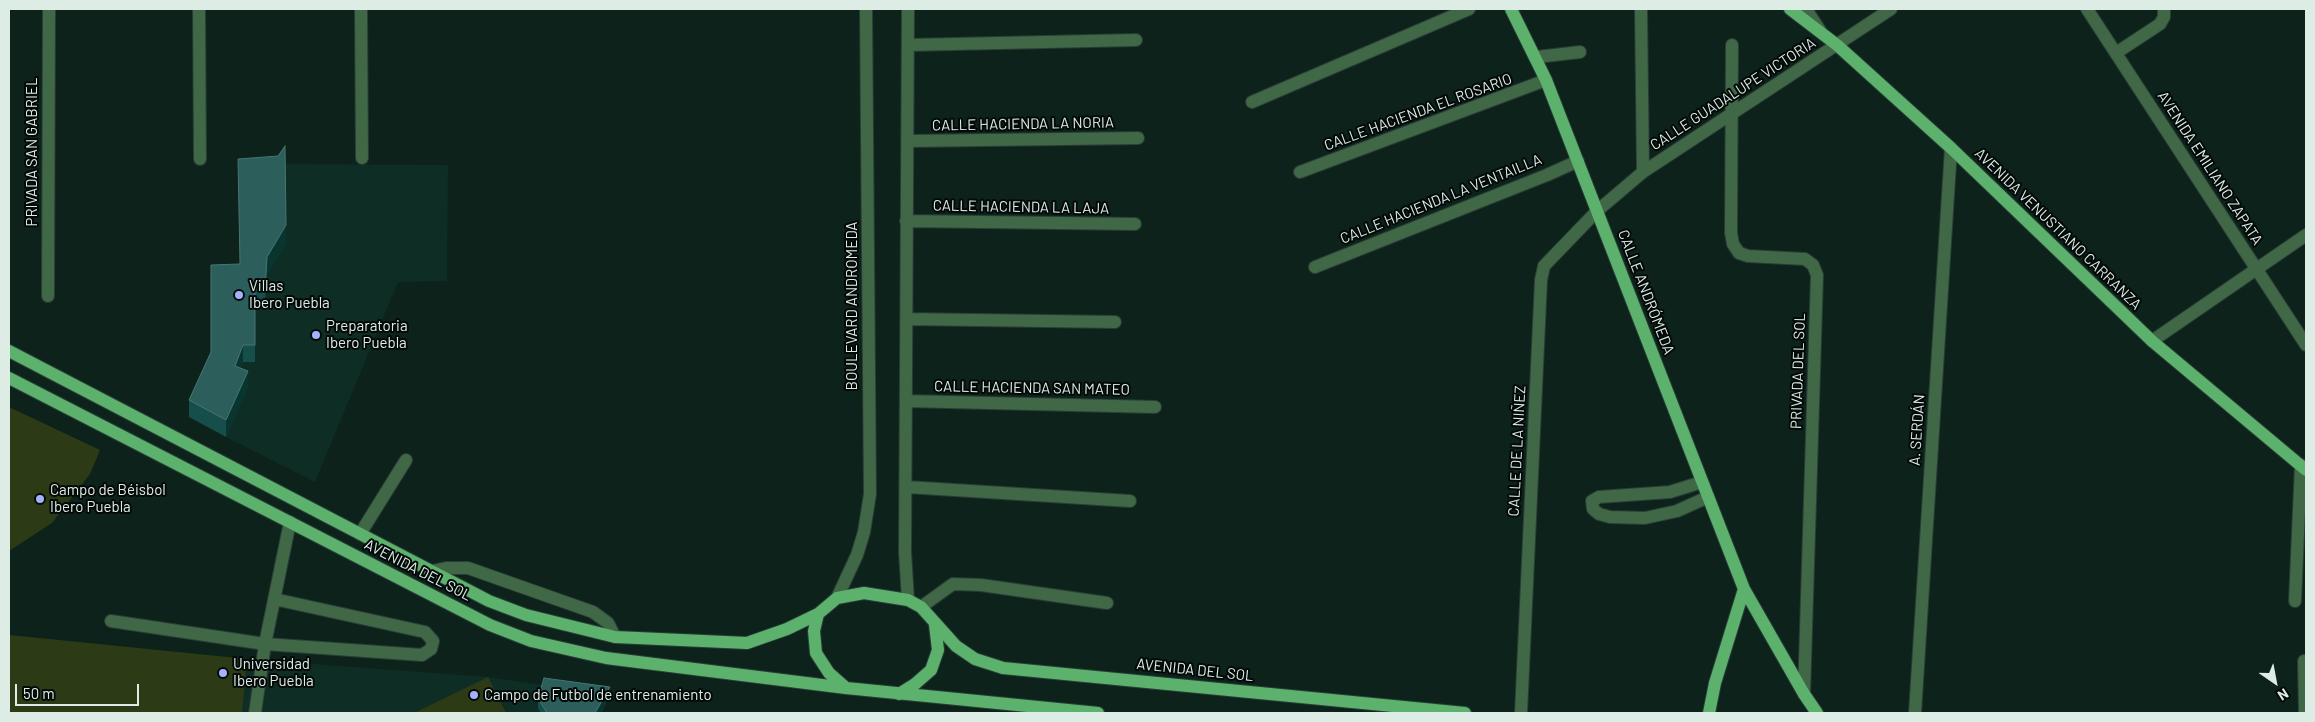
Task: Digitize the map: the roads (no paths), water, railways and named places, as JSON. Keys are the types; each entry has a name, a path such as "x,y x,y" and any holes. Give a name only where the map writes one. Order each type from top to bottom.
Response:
{"main road":[{"name":"CALLE ANDRÓMEDA","path":"1511,9 1537,57 1744,589 1804,694 1818,713"},
{"name":"AVENIDA VENUSTIANO CARRANZA","path":"1790,9 1837,44 1951,148 2152,341 2304,468"},
{"name":"AVENIDA DEL SOL","path":"9,351 488,601 526,615 615,637 747,643 787,629 818,614"},
{"name":"AVENIDA DEL SOL","path":"9,378 490,625 531,641 606,658 846,688"},
{"path":"1708,713 1715,683 1744,589"},
{"path":"899,694 915,684 931,670 938,650 936,625 921,607 908,600 864,592 837,598 818,614 814,631 816,653 829,673 846,688 899,694 1062,712 1098,713"},
{"name":"AVENIDA DEL SOL","path":"936,625 956,646 975,659 1003,668 1465,713"}],"street":[{"name":"PRIVADA SAN GABRIEL","path":"48,296 49,9"},
{"path":"199,9 200,159"},
{"path":"362,9 362,158"},
{"name":"BOULEVARD ANDROMEDA","path":"837,598 857,555 864,532 870,494 866,9"},
{"path":"908,9 906,221 906,552 908,600"},
{"path":"1252,102 1469,9"},
{"path":"1641,9 1643,172"},
{"path":"1806,9 1822,33"},
{"name":"CALLE GUADALUPE VICTORIA","path":"1597,211 1643,172 1891,9"},
{"name":"AVENIDA EMILIANO ZAPATA","path":"2087,9 2306,345"},
{"path":"2116,54 2160,24 2164,17 2164,9"},
{"path":"908,45 1136,40"},
{"path":"1731,115 1732,45"},
{"path":"1537,57 1580,52"},
{"name":"CALLE HACIENDA EL ROSARIO","path":"1300,172 1546,80"},
{"name":"PRIVADA DEL SOL","path":"1731,115 1731,233 1733,244 1739,253 1748,256 1805,259 1813,265 1817,275 1804,694"},
{"name":"CALLE HACIENDA LA NORIA","path":"908,141 1138,138"},
{"name":"A. SERDÁN","path":"1915,713 1951,148"},
{"name":"CALLE HACIENDA LA VENTAILLA","path":"1315,267 1578,161"},
{"name":"CALLE DE LA NIÑEZ","path":"1521,713 1541,280 1544,266 1553,254 1597,211"},
{"name":"CALLE HACIENDA LA LAJA","path":"906,221 1135,224"},
{"path":"2152,341 2306,235"},
{"path":"907,319 1116,322"},
{"name":"CALLE HACIENDA SAN MATEO","path":"907,401 1155,407"},
{"path":"360,534 406,460"},
{"path":"2295,601 2304,468"},
{"path":"1702,482 1670,492 1599,497 1592,501 1593,509 1599,514 1610,516 1645,518 1677,511 1708,497"},
{"path":"907,487 1130,501"},
{"path":"1670,492 1677,511"},
{"path":"255,713 265,644 290,522"},
{"path":"432,571 446,568 468,568 592,612 608,623 615,637"},
{"path":"921,607 953,584 981,585 1108,603"},
{"path":"111,621 265,644 422,655 432,649 433,641 425,632 274,599"},
{"path":"2304,661 2306,711"}],"place":[{"name":"Villas Ibero Puebla","path":"239,295"},
{"name":"Preparatoria Ibero Puebla","path":"316,335"},
{"name":"Campo de Béisbol Ibero Puebla","path":"40,499"},
{"name":"Universidad Ibero Puebla","path":"223,673"},
{"name":"Campo de Futbol de entrenamiento","path":"474,695"}]}
